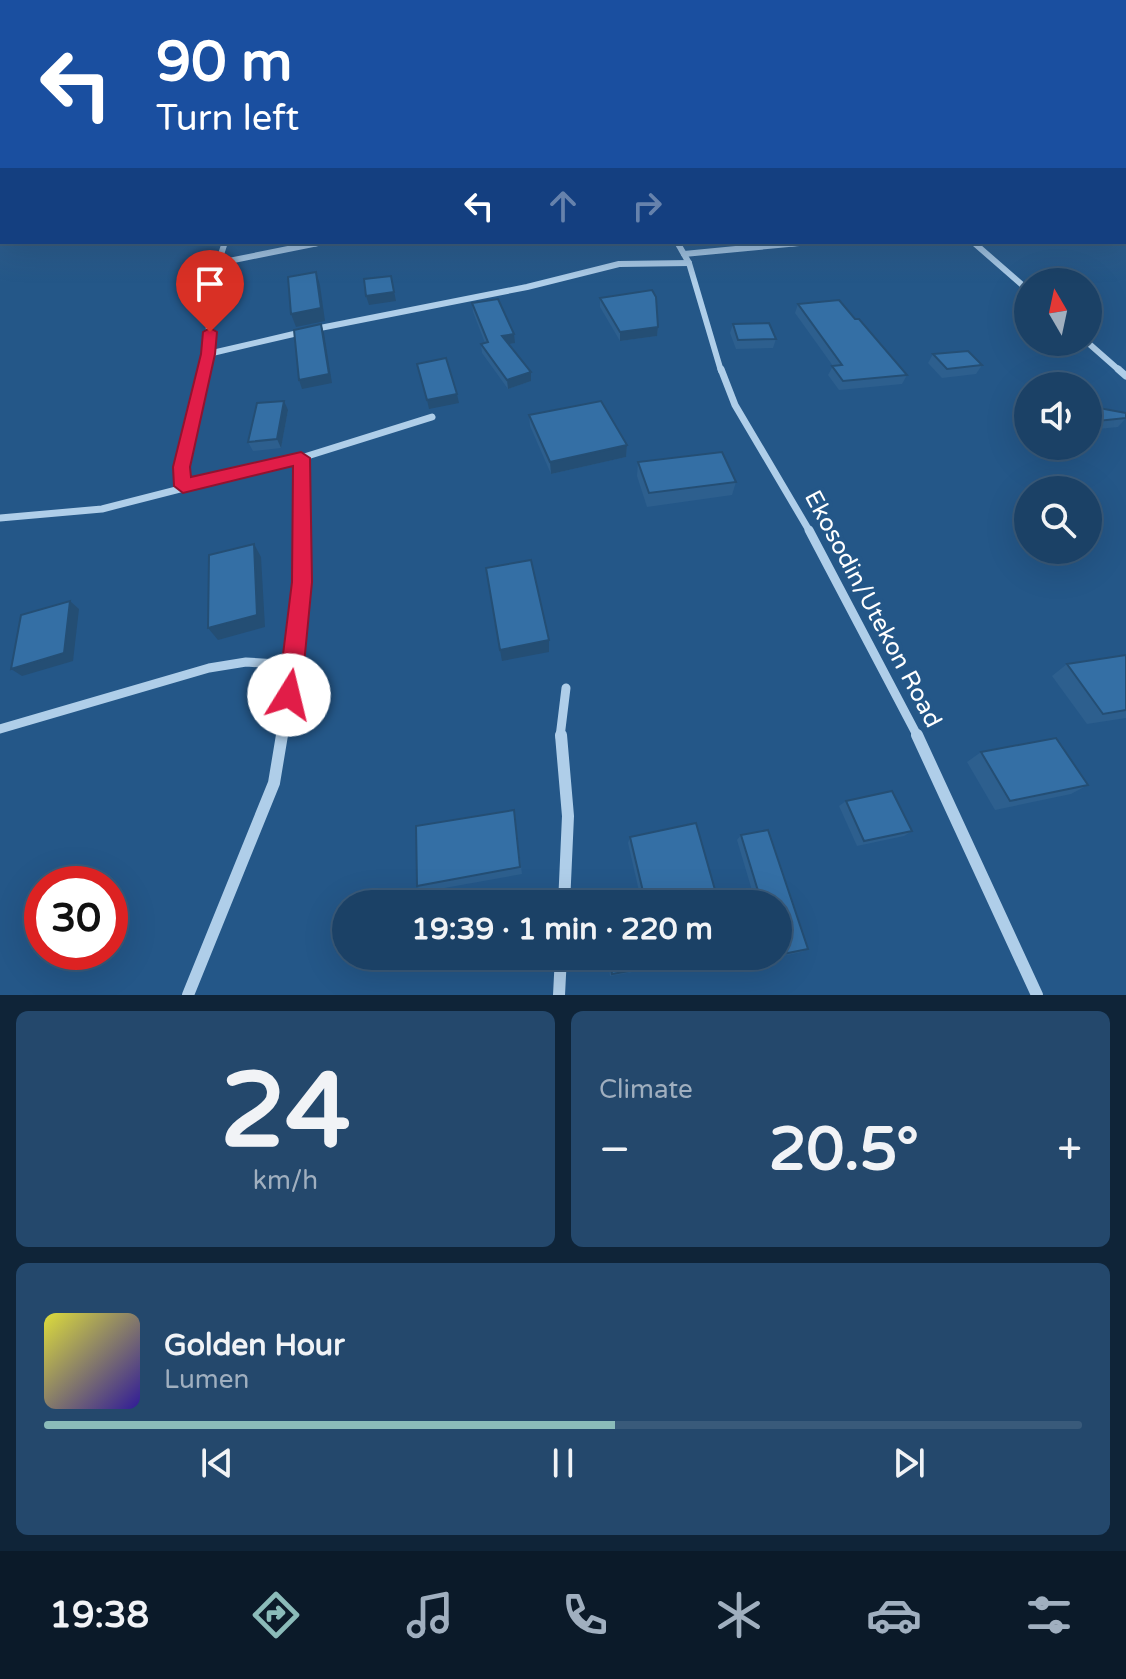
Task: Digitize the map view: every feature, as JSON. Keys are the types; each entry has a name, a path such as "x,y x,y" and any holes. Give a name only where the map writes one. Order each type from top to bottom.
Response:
{"street":[{"path":"183,486 181,467 208,354 210,289 224,244"},
{"path":"219,263 313,244"},
{"name":"Ekosodin/Utekon Road","path":"678,244 686,258 719,365 735,405 787,489 910,719 1037,995"},
{"path":"208,354 315,329 527,287 619,264 794,244"},
{"path":"975,244 1014,278"},
{"path":"1102,355 1126,376"},
{"path":"0,518 102,509 301,458 432,417"},
{"path":"188,995 274,783 294,665 302,582 301,458"},
{"path":"0,729 209,668 246,662 294,665"},
{"path":"565,890 568,816 560,741 566,688"},
{"path":"559,995 560,970"}],"building":[{"path":"316,272 321,308 291,314 288,277"},
{"path":"391,276 394,292 366,296 364,279"},
{"path":"652,290 656,297 658,327 620,332 600,298"},
{"path":"498,299 514,334 502,336 531,372 507,380 481,344 488,342 472,303"},
{"path":"839,300 907,375 843,381 832,366 842,365 798,304"},
{"path":"769,323 776,339 738,340 733,324"},
{"path":"321,324 329,374 299,380 294,330"},
{"path":"968,351 982,365 947,369 933,354"},
{"path":"446,358 457,394 427,400 417,364"},
{"path":"284,401 277,439 248,442 257,403"},
{"path":"601,401 627,445 550,462 529,415"},
{"path":"1102,409 1126,413 1126,418 1102,421"},
{"path":"722,452 736,482 649,493 638,462"},
{"path":"254,544 257,615 208,628 209,555"},
{"path":"531,560 549,640 500,650 486,568"},
{"path":"70,601 64,653 11,669 21,615"},
{"path":"1126,655 1126,710 1103,714 1067,664"},
{"path":"1056,738 1088,785 1010,801 981,752"},
{"path":"892,791 912,831 864,841 846,801"},
{"path":"514,810 520,867 417,886 416,826"},
{"path":"696,823 715,890 643,890 630,837"},
{"path":"768,830 788,890 758,890 741,835"},
{"path":"792,901 808,949 792,952"},
{"path":"611,970 634,970 612,974"}],"route":[{"path":"210,332 208,354 181,467 183,486 301,458 302,582 289,695"}]}
